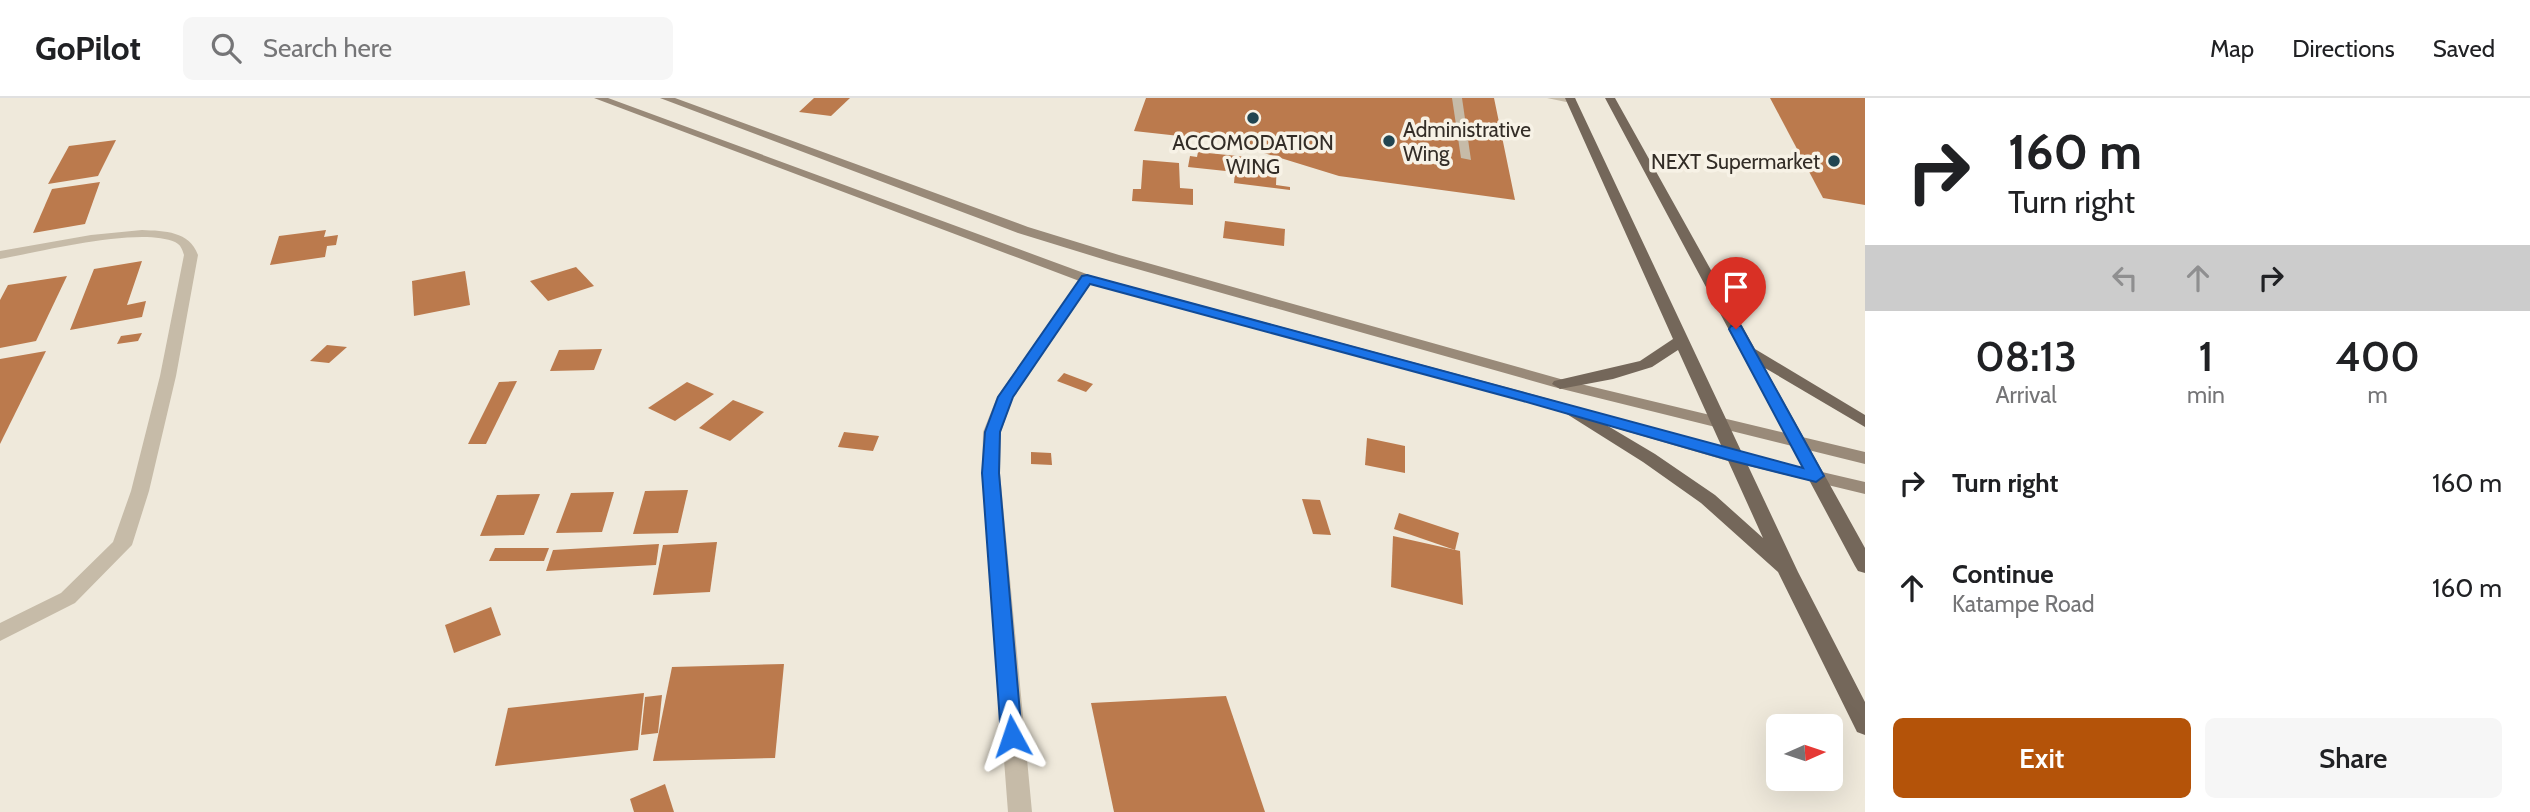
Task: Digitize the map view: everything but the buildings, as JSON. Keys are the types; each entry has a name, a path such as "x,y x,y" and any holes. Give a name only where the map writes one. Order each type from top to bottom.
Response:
{"main road":[{"path":"1610,98 1865,566"},
{"path":"1570,99 1788,572 1865,725"},
{"path":"1560,384 1613,374 1646,364 1681,341"},
{"path":"1749,352 1865,422"},
{"path":"1570,411 1649,458 1707,499 1788,572"}],"street":[{"path":"599,98 1087,279 1734,457 1865,488"},
{"path":"665,98 1023,230 1560,384 1865,458"},
{"path":"1457,98 1467,158"},
{"path":"1552,98 1570,99"},
{"path":"0,256 99,239 154,234 178,238 186,244 191,255 168,376 140,491 122,545 68,598 0,633"},
{"path":"1020,812 990,473 992,432 1005,397 1087,279"}],"place":[{"name":"ACCOMODATION WING","path":"1253,118"},
{"name":"Administrative Wing","path":"1389,141"},
{"name":"NEXT Supermarket","path":"1834,161"}],"route":[{"path":"1012,736 990,473 992,432 1005,397 1087,279 1529,398 1734,457 1816,476 1736,329"}]}
